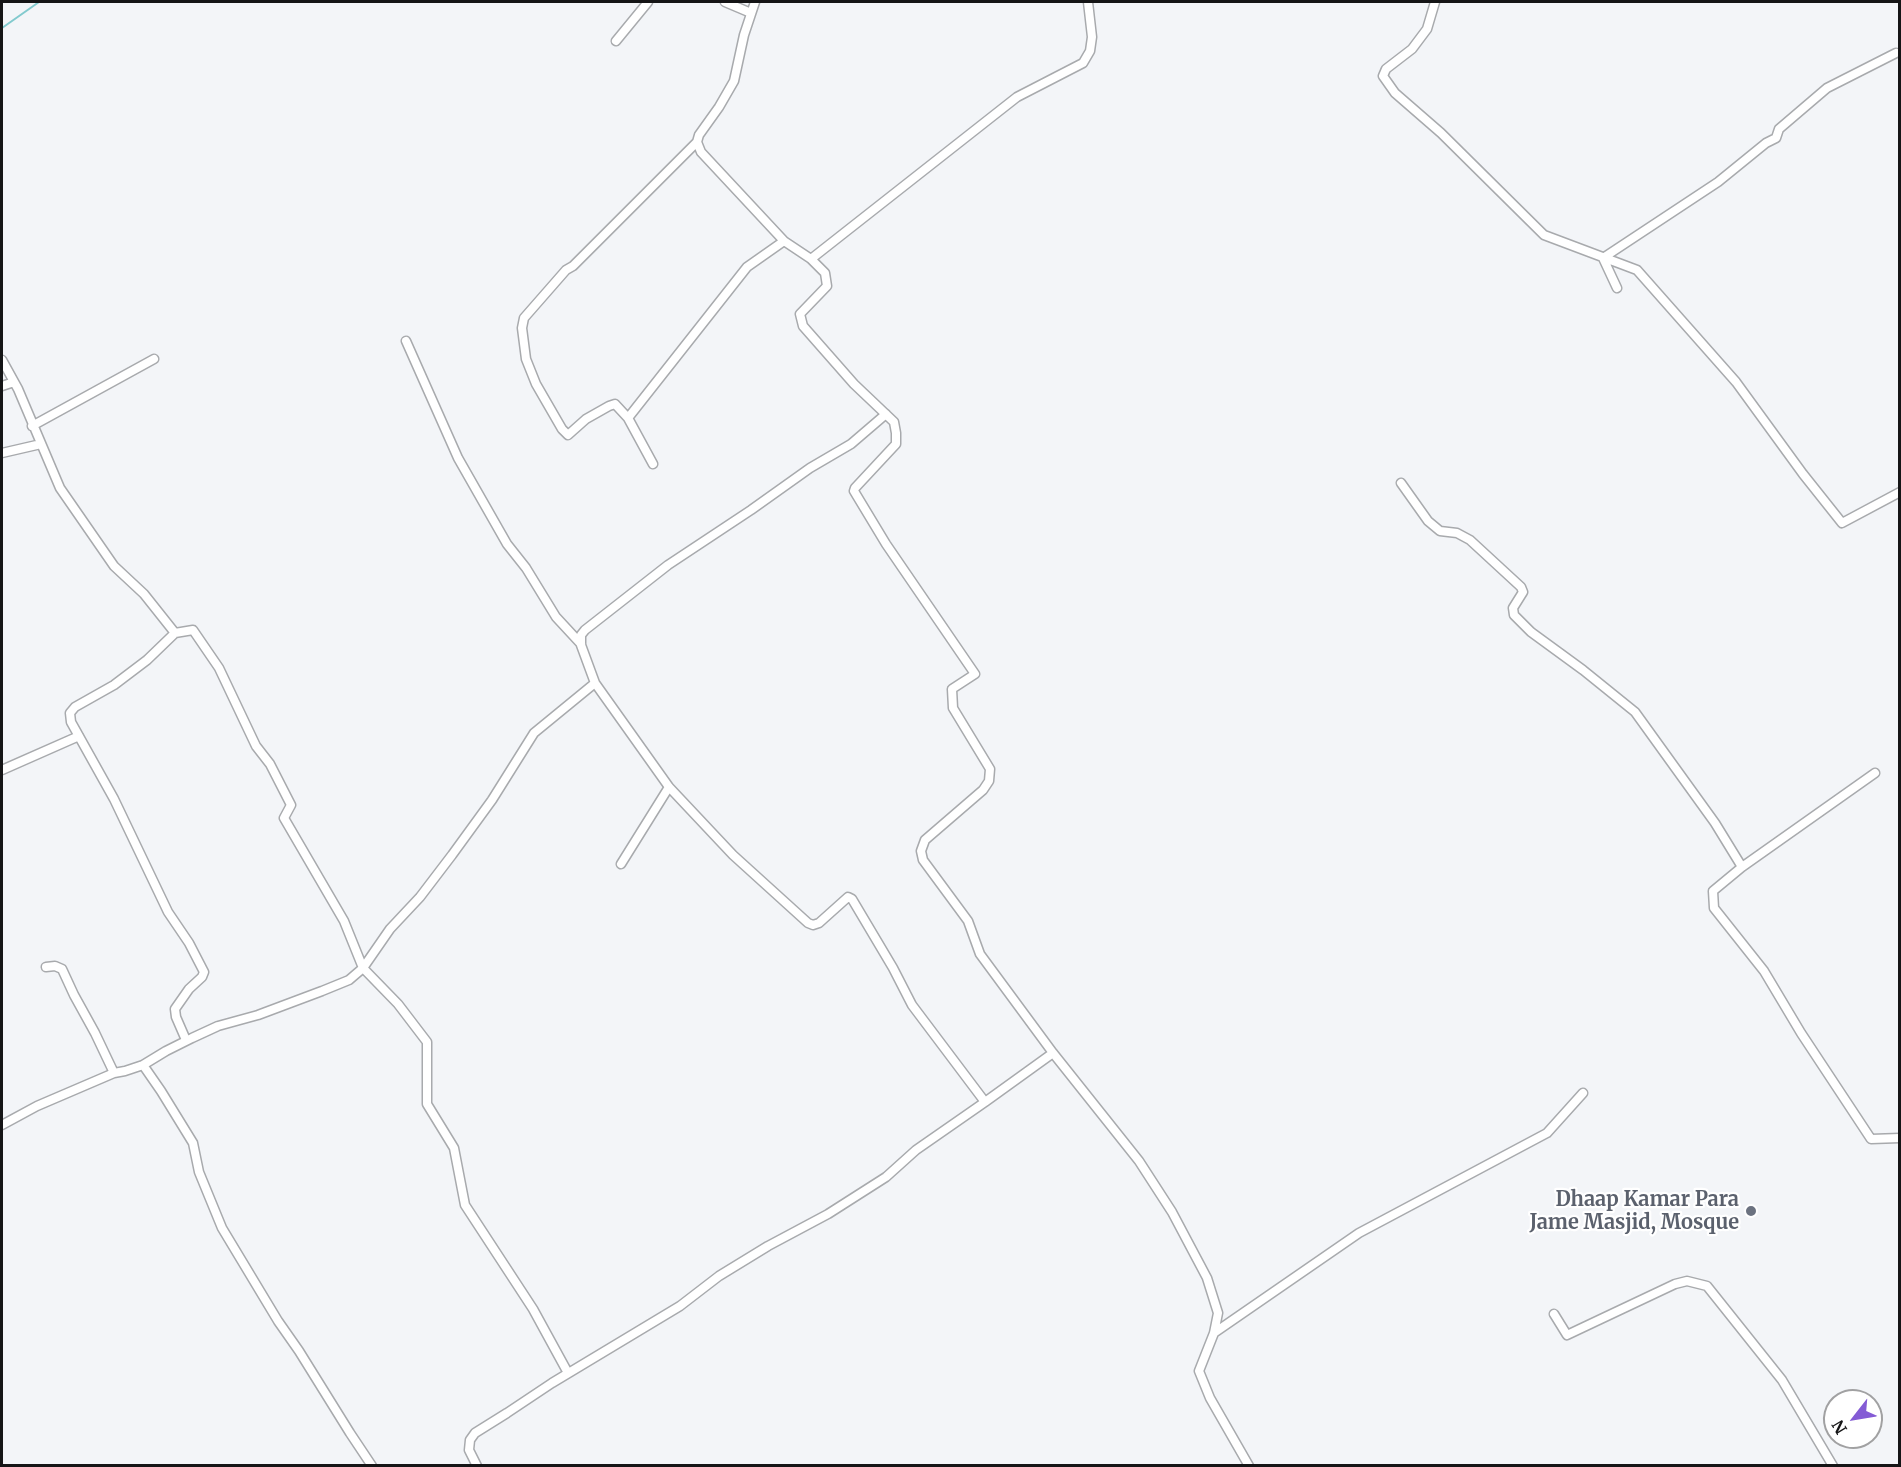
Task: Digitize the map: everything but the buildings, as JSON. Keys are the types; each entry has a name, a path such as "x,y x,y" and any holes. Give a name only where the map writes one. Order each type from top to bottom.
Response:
{"street":[{"path":"616,41 648,2"},
{"path":"725,2 751,13"},
{"path":"653,464 628,418 615,404 586,419 568,435 562,429 536,384 526,358 522,328 524,318 566,270 573,266 697,142 699,135 734,81 754,2"},
{"path":"811,258 1017,97 1083,63 1090,51 1092,37 1088,2"},
{"path":"1435,2 1426,28 1412,49 1386,69 1383,76 1395,93 1441,133 1544,235 1637,270 1736,381 1803,474 1842,523 1899,492"},
{"path":"1604,257 1718,182 1766,143 1776,138 1779,129 1827,88 1896,53"},
{"path":"697,142 701,152 784,241 811,258 825,273 827,286 800,314 803,326 854,384 894,422 896,444 854,491 886,544 975,674 952,689 953,708 990,769 989,781 983,790 925,840 921,851 923,860 968,921 980,954 1053,1053 1139,1161 1172,1212 1207,1278 1218,1313 1214,1333 1199,1371 1210,1398 1249,1466"},
{"path":"628,418 747,267 784,241"},
{"path":"1604,257 1617,288"},
{"path":"406,341 458,458 507,544 526,568 556,617 581,645"},
{"path":"32,426 154,359"},
{"path":"2,360 14,382 60,488 114,566 144,594 175,633"},
{"path":"2,386 14,382"},
{"path":"886,414 850,444 810,468 668,565 585,630 581,635 581,645 595,683 669,787 733,855 813,925 819,923 848,897 852,899 912,1005 985,1102"},
{"path":"2,453 40,444"},
{"path":"1401,483 1428,521 1440,531 1456,533 1470,540 1521,587 1523,592 1513,608 1514,615 1531,632 1635,712 1715,823 1742,867"},
{"path":"186,1040 175,1009 204,972 189,943 168,912 114,799 71,722 70,713 75,707 114,685 147,660 175,633 193,630 219,668 256,746 270,764 291,805 284,818 344,921 363,969 398,1004 427,1042 427,1104 454,1148 465,1205 533,1309 568,1373"},
{"path":"2,1125 37,1106 114,1073 143,1065 186,1040 218,1026 258,1015 349,980 363,969 390,929 420,897 452,855 492,800 534,733 595,683"},
{"path":"2,770 79,735"},
{"path":"1875,773 1742,867 1713,891 1714,908 1764,971 1801,1033 1871,1139 1899,1138"},
{"path":"621,864 669,787"},
{"path":"46,967 55,966 62,969 114,1073"},
{"path":"477,1466 469,1450 470,1440 475,1433 568,1373 680,1306 719,1276 768,1246 828,1214 886,1177 916,1150 1053,1053"},
{"path":"143,1065 194,1143 199,1172 222,1228 278,1321 372,1466"},
{"path":"1214,1333 1359,1233 1547,1133 1583,1093"},
{"path":"1554,1314 1567,1335 1675,1284 1687,1281 1707,1286 1782,1380 1833,1466"}],"waterway":[{"path":"2,28 39,2"}],"place":[{"name":"Dhaap Kamar Para Jame Masjid, Mosque","path":"1751,1211"}]}
